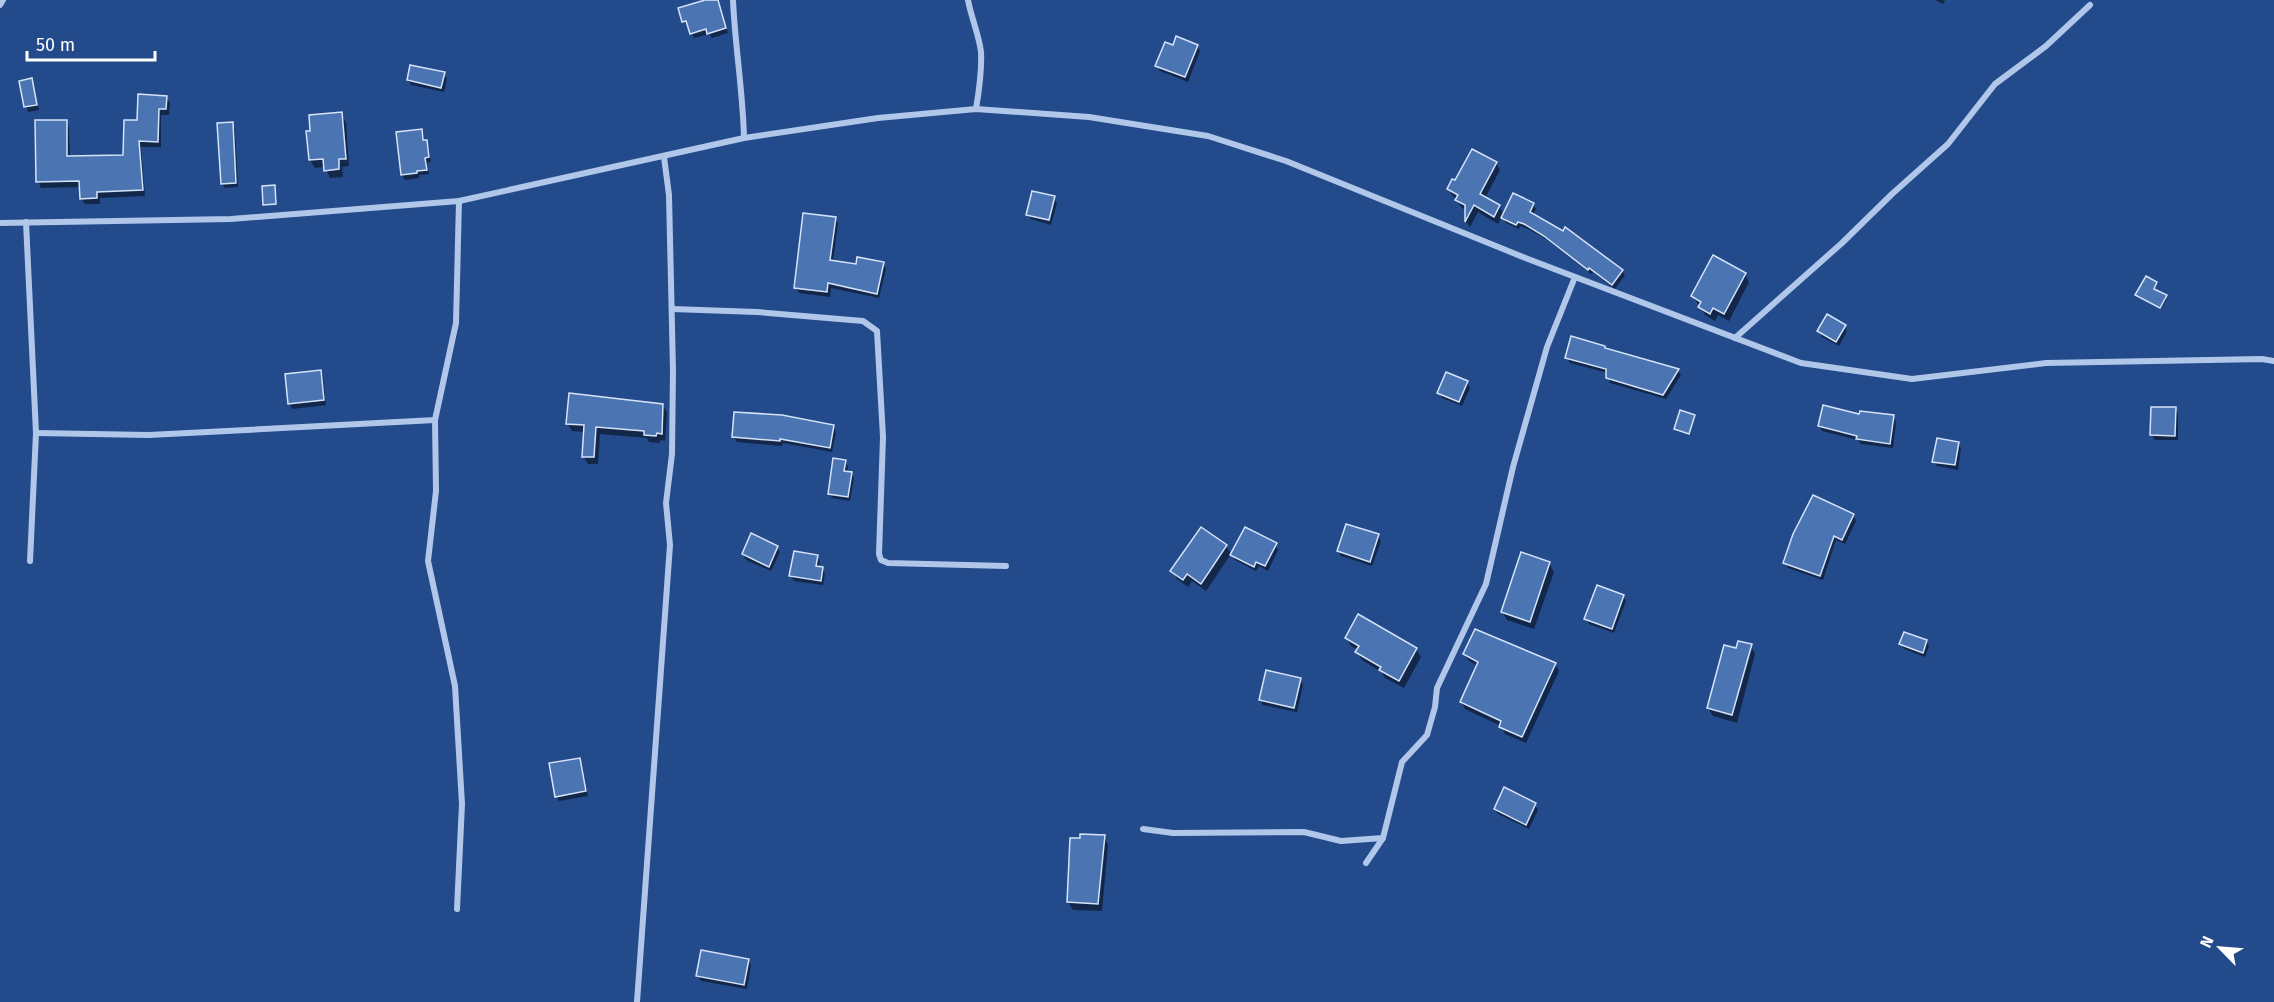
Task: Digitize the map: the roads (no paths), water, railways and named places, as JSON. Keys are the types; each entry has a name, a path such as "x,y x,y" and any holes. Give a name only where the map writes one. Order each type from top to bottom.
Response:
{"street":[{"path":"0,5 3,0"},
{"path":"733,0 735,47 743,97 744,138"},
{"path":"968,0 981,51 976,109"},
{"path":"1735,338 1842,243 1948,144 1995,84 2046,46 2090,5"},
{"path":"0,224 231,219 459,201 744,138 878,118 976,109 1089,117 1208,136 1286,161 1575,277 1801,363 1912,379 2046,363 2262,359 2274,361"},
{"path":"637,1002 670,545 666,503 674,414 669,195 664,157"},
{"path":"457,909 462,804 455,686 428,561 436,491 435,420 456,323 459,201"},
{"path":"26,222 36,433 30,561"},
{"path":"1366,863 1383,838 1402,762 1426,735 1435,707 1437,688 1486,584 1513,467 1547,347 1575,277"},
{"path":"672,309 757,312 863,321 870,324 877,331 884,437 879,554 881,560 888,563 1006,566"},
{"path":"36,433 148,435 435,420"},
{"path":"1143,829 1173,833 1304,832 1341,841 1383,838"}]}
